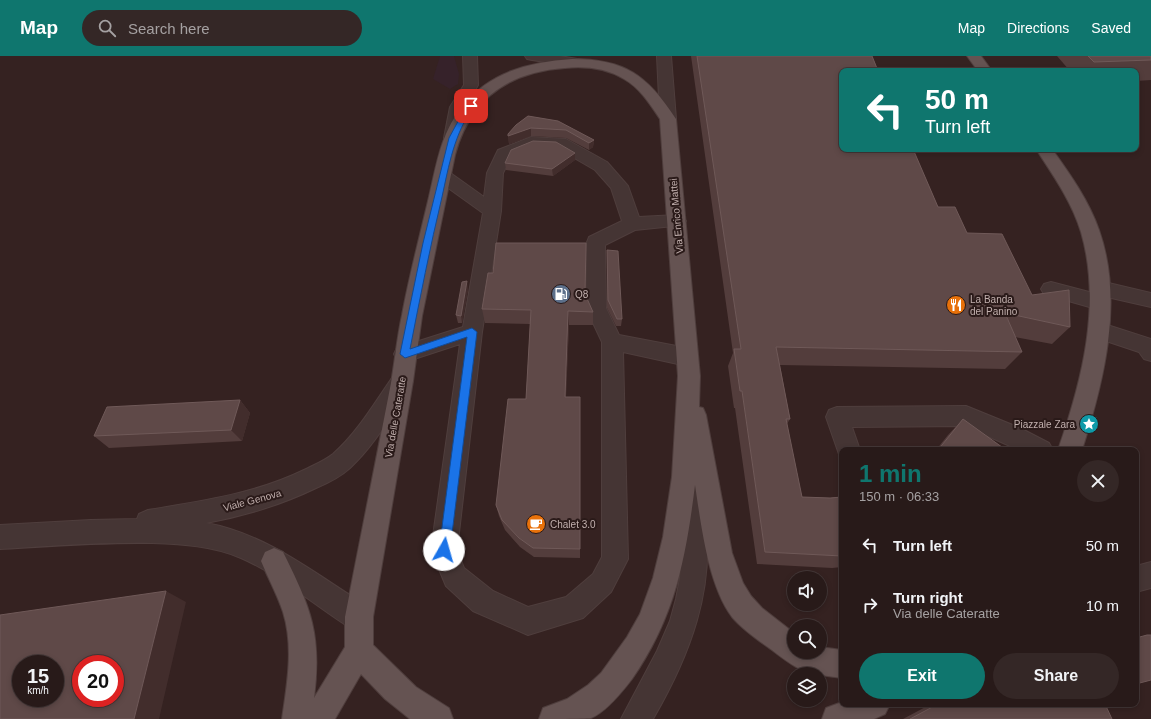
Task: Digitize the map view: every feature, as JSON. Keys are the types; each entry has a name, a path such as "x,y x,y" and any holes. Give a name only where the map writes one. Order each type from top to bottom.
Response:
{"main road":[{"path":"974,56 983,68"},
{"name":"Via delle Cateratte","path":"360,650 359,617 402,381 405,354 427,243 452,138 465,114 477,99 496,84 516,72 545,65 578,63 604,66 616,69 631,76 650,92 668,119"},
{"name":"Via Enrico Mattei","path":"668,119 688,366 719,553 724,572 741,606 752,618 787,645"},
{"path":"1046,152 1076,200 1090,232 1096,259 1100,295 1098,330 1092,370 1086,399 1071,447"},
{"name":"Via Enrico Mattei","path":"554,719 576,711 598,695 611,683 637,647 651,621 666,578 676,537 684,477 688,366"},
{"path":"274,561 296,610 301,629 302,662 297,719"},
{"path":"319,719 360,650 390,683 419,708 438,719"},
{"path":"811,659 829,664 839,664"},
{"path":"837,719 867,707"}],"street":[{"name":"Via delle Cateratte","path":"452,138 458,107 471,85 470,56"},
{"name":"Via delle Cateratte","path":"537,56 578,63"},
{"path":"516,72 537,56"},
{"name":"Via Enrico Mattei","path":"664,56 668,119"},
{"path":"632,224 619,186 602,166 560,143 531,142 504,154 495,173 492,211 472,332 444,550 455,577 483,601 528,621 573,608 602,583 615,559 612,342 596,308 596,242 632,224 677,221"},
{"path":"443,176 492,211"},
{"path":"1051,289 1151,300"},
{"path":"1098,330 1146,346 1151,353"},
{"path":"405,354 472,332"},
{"path":"612,342 688,366"},
{"name":"Viale Genova","path":"104,530 234,506 265,498 300,484 331,468 341,461 357,444 402,381"},
{"path":"847,447 837,417 966,416 1012,435 1035,447"},
{"name":"Via Enrico Mattei","path":"636,719 654,689 671,654 692,588 695,555 694,537 692,517 684,477"},
{"name":"Viale Genova","path":"0,537 104,530 200,533 238,544 274,561 337,604 359,617"},
{"path":"1139,578 1151,575"}],"shaded area":[{"path":"440,56 454,56 459,74 458,84 450,89 433,79"}],"building":[{"path":"697,56 872,56 877,68 839,68 839,152 914,152 938,207 955,207 967,233 1002,234 1032,295 1069,290 1070,327 1005,313 1022,352 776,347 790,419 786,419 802,497 839,497 839,556 765,552 742,391 740,391 734,349 741,349"},
{"path":"1088,56 1151,56 1151,60 1094,62"},
{"path":"528,116 558,121 594,140 589,143 566,130 531,128 508,136 516,125"},
{"path":"533,141 556,142 575,153 552,169 505,163 511,150"},
{"path":"496,243 586,243 585,294 593,312 568,311 565,397 580,397 580,549 533,548 519,538 502,520 496,505 508,399 526,399 531,310 482,309 488,273 493,273"},
{"path":"607,250 618,251 622,319 617,319 608,300"},
{"path":"467,281 461,316 456,315 462,282"},
{"path":"240,400 231,430 94,436 107,407"},
{"path":"963,419 1002,447 940,447"},
{"path":"166,591 134,719 0,719 0,615"},
{"path":"1151,635 1151,680 1139,683 1139,637"},
{"path":"932,707 1106,707 1112,719 910,719"}],"place":[{"name":"Q8","path":"561,294"},
{"name":"La Banda del Panino","path":"956,305"},
{"name":"Piazzale Zara","path":"1089,424"},
{"name":"Chalet 3.0","path":"536,524"}],"route":[{"path":"444,550 472,332 405,354 427,243 452,138 471,106"}]}
